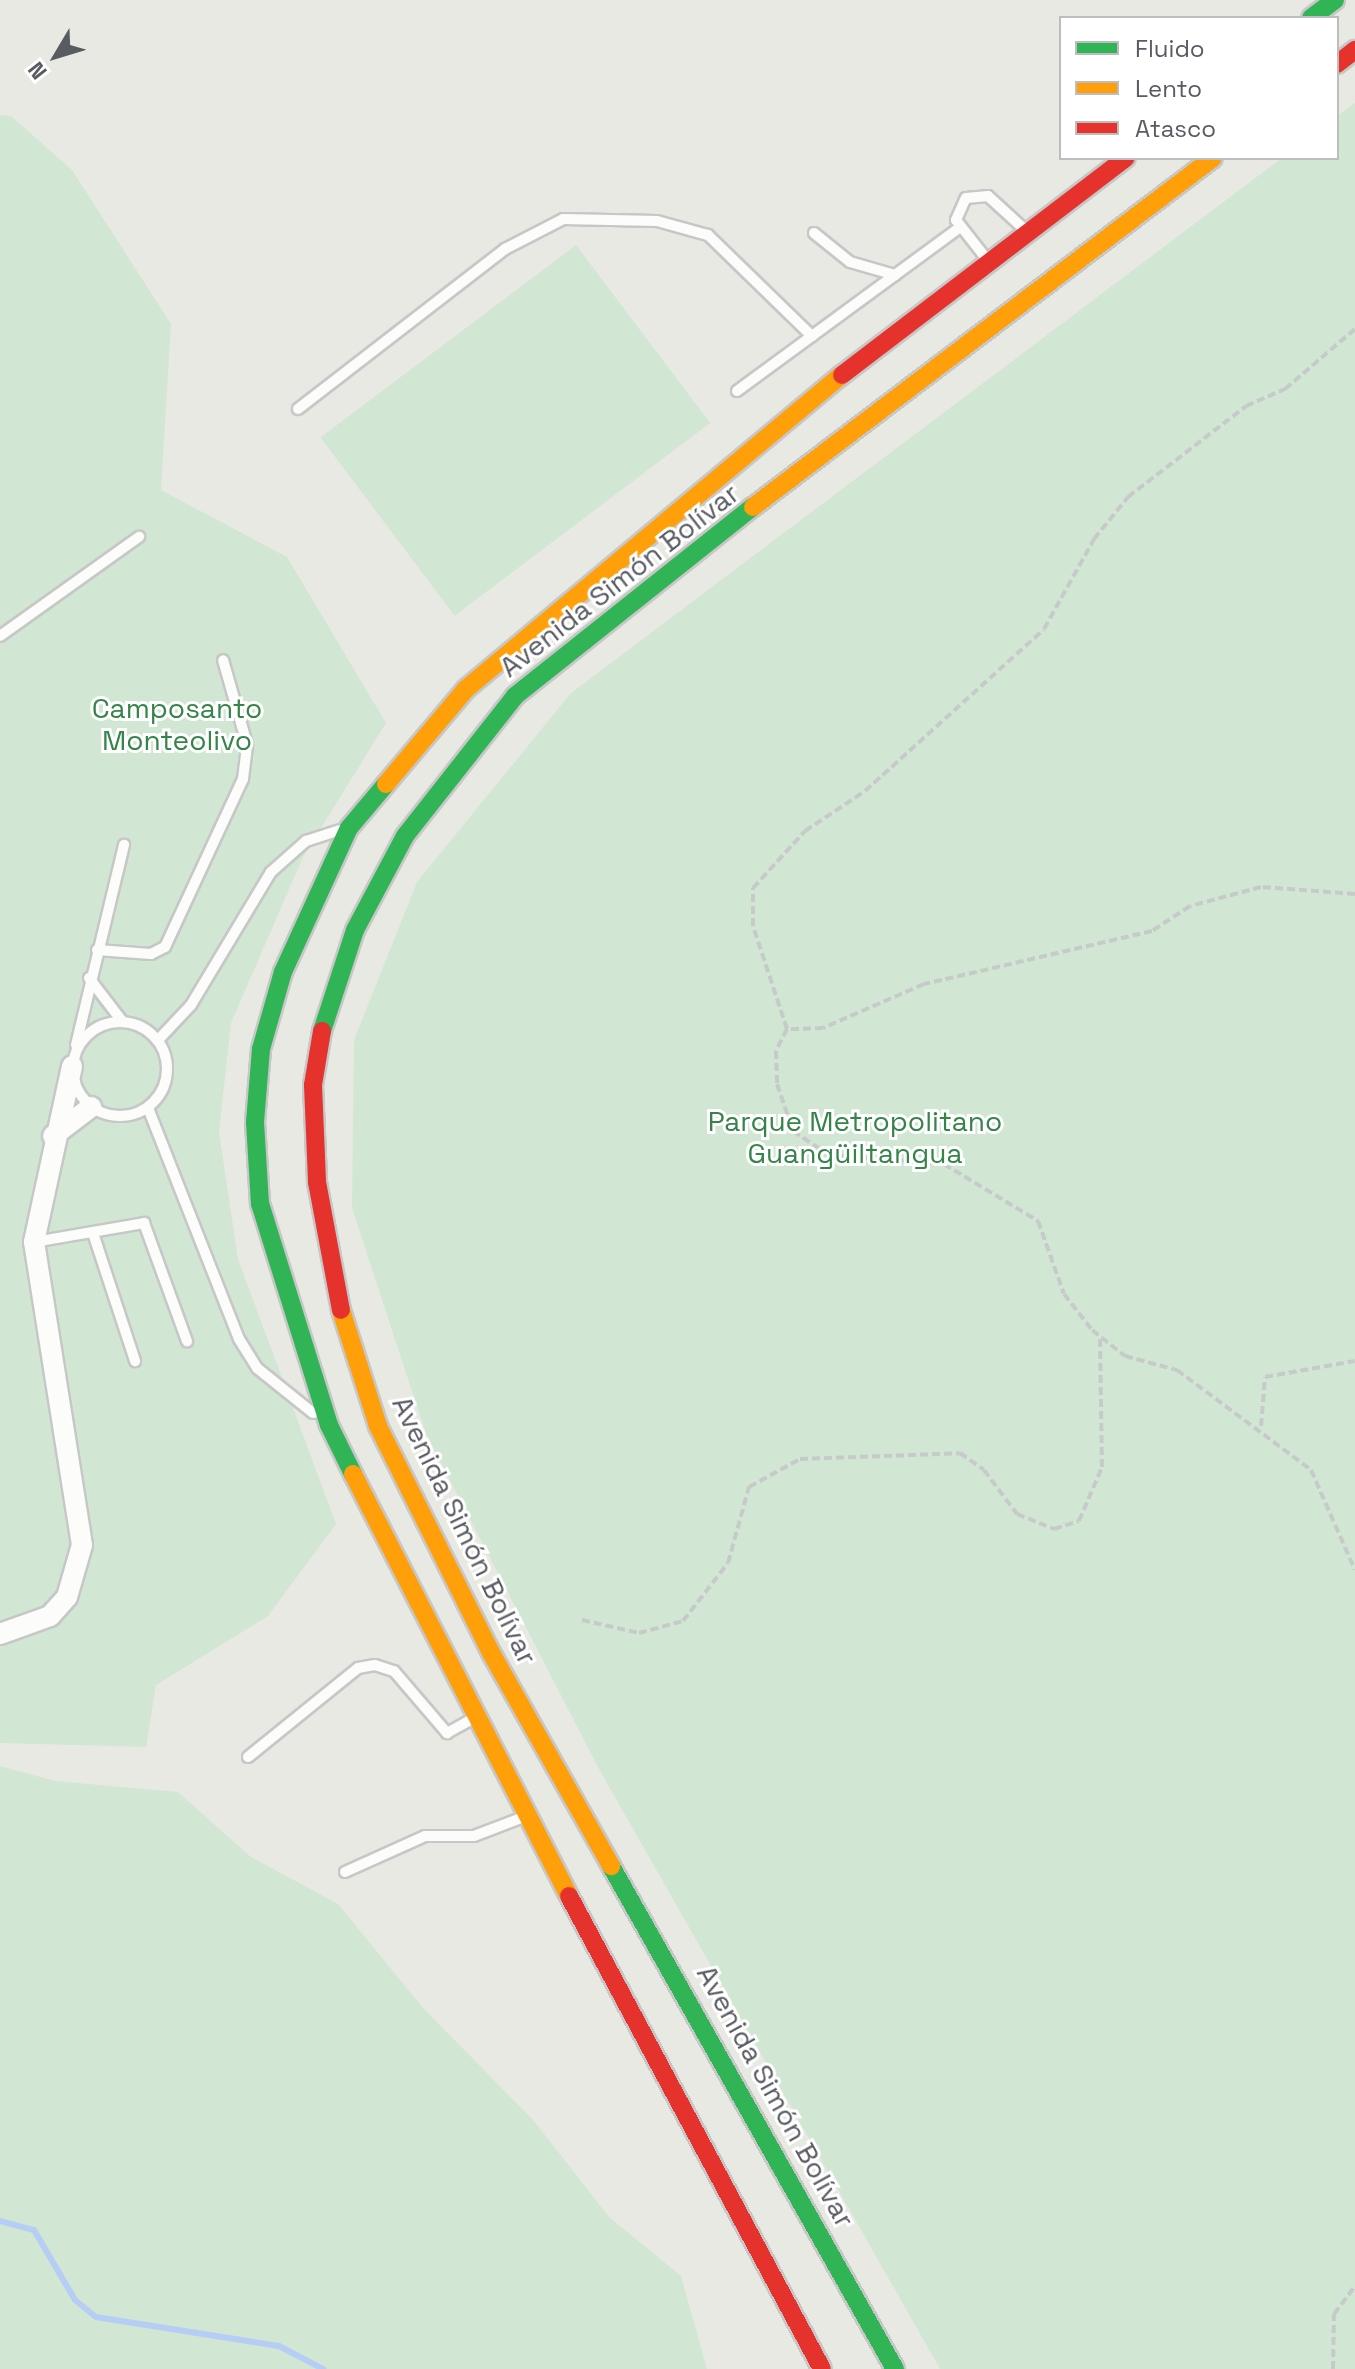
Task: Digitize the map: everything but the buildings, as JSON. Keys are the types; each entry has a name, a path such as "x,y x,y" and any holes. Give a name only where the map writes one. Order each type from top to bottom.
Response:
{"highway":[{"path":"1314,16 1335,0"},
{"path":"1339,62 1355,50"},
{"name":"Avenida Simón Bolívar","path":"822,2369 474,1717 329,1425 260,1204 255,1122 261,1049 283,972 349,828 466,689 990,261 1123,160"},
{"name":"Avenida Simón Bolívar","path":"895,2369 490,1651 378,1426 335,1293 317,1182 313,1085 326,1005 355,930 405,836 515,696 641,591 1210,160"},
{"path":"1077,195 1111,236"}],"street":[{"path":"0,1634 50,1616 67,1597 82,1545 34,1242 53,1136 74,1059"},
{"path":"53,1136 91,1107"}],"lane":[{"path":"990,261 959,228 956,213 976,193 1028,232"},
{"path":"298,409 505,249 563,219 657,221 708,235 812,336"},
{"path":"737,391 959,228"},
{"path":"814,233 850,262 895,275"},
{"path":"0,636 139,537"},
{"path":"97,950 151,954 165,947 243,779 247,744 223,660"},
{"path":"158,1040 191,1005 271,872 306,841 349,828"},
{"path":"89,978 122,1021 158,1040 168,1069 148,1108 119,1117 91,1107 74,1059 89,978 124,845"},
{"path":"74,1059 96,1028 122,1021"},
{"path":"148,1108 239,1339 274,1385 329,1425"},
{"path":"34,1242 144,1223 187,1341"},
{"path":"93,1233 135,1361"},
{"path":"248,1757 358,1668 375,1665 394,1671 447,1733 474,1717"},
{"path":"345,1872 425,1836 474,1836 527,1815"},
{"path":"802,2369 812,2350"}],"path":[{"path":"1355,329 1285,389 1246,406 1128,497 1094,539 1044,629 865,791 805,831 753,888 753,926 787,1029 776,1051 777,1084 793,1131 829,1155 944,1164 993,1188 1038,1221 1064,1294 1100,1337 1125,1356 1177,1370 1261,1426 1311,1470 1355,1570"},
{"path":"787,1029 823,1028 924,984 1152,931 1190,906 1261,887 1355,894"},
{"path":"582,1620 639,1633 683,1621 728,1563 749,1487 800,1459 960,1453 984,1470 1017,1514 1054,1529 1079,1521 1102,1467 1100,1337"},
{"path":"1261,1426 1265,1377 1355,1361"},
{"path":"1333,2369 1334,2314 1355,2286"}],"green space":[{"name":"Parque Metropolitano Guangüiltangua","path":"1355,103 1355,2369 940,2369 599,1769 426,1434 352,1208 354,1040 417,882 571,693 1279,160 1339,160 1339,115"},
{"name":"Camposanto Monteolivo","path":"0,115 11,116 72,170 171,324 161,490 287,557 386,723 303,857 231,1023 219,1132 238,1259 336,1524 268,1616 156,1685 146,1747 0,1743"},
{"path":"576,245 710,423 455,616 320,438"},
{"path":"0,1766 55,1781 178,1792 251,1857 338,1904 423,2008 534,2121 609,2217 681,2276 707,2369 0,2369"}],"waterway":[{"path":"0,2221 34,2230 75,2300 96,2317 279,2346 323,2369"}],"traffic: fast":[{"path":"1314,16 1335,0"},
{"path":"322,1031 355,930 405,836 515,696 753,507"},
{"path":"353,1474 329,1425 260,1204 255,1122 261,1049 283,972 349,828 386,784"},
{"path":"611,1866 895,2369"}],"traffic: slow":[{"path":"753,507 1210,160"},
{"path":"386,784 466,689 842,375"},
{"path":"341,1310 378,1426 490,1651 611,1866"},
{"path":"353,1474 569,1896"}],"traffic: jam":[{"path":"1339,62 1355,50"},
{"path":"842,375 1123,160"},
{"path":"322,1031 313,1085 317,1182 341,1310"},
{"path":"569,1896 822,2369"}]}
